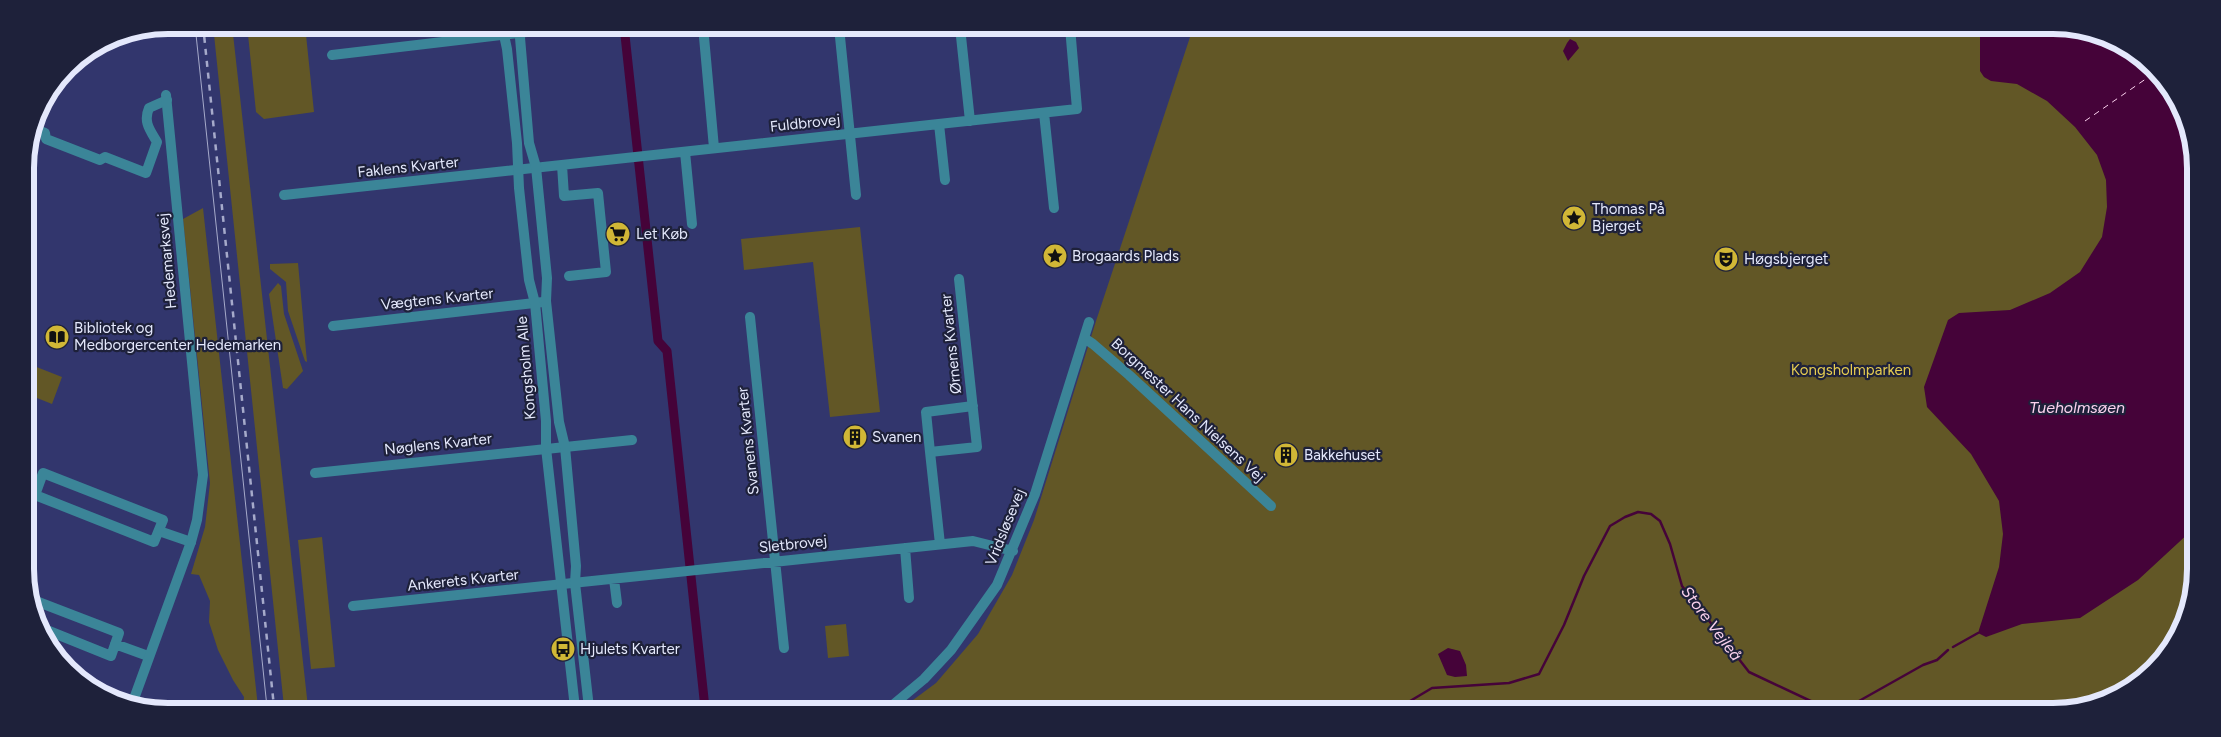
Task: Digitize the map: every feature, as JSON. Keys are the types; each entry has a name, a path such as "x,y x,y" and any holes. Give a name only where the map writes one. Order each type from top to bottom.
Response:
{"street":[{"path":"332,55 476,34"},
{"name":"Kongsholm Alle","path":"504,34 517,143 528,280 535,303 546,421 546,448 558,560 563,584 575,703"},
{"name":"Kongsholm Alle","path":"519,34 529,143 536,167 547,278 546,301 559,422 565,447 576,566 575,583 588,703"},
{"path":"704,34 714,148"},
{"path":"840,34 856,195"},
{"path":"961,34 970,121"},
{"name":"Fuldbrovej","path":"536,167 654,156 1077,109 1071,34"},
{"name":"Hedemarksvej","path":"39,131 45,133 46,139 100,160 105,157 146,173 157,142 148,128 146,114 149,108 167,98 202,475 197,520 191,542 134,699"},
{"path":"1044,113 1054,208"},
{"path":"939,124 945,180"},
{"path":"685,152 692,224"},
{"path":"562,165 564,196 598,193 606,272 569,276"},
{"name":"Faklens Kvarter","path":"284,195 536,167"},
{"name":"Ørnens Kvarter","path":"930,452 977,447 959,279"},
{"name":"Vægtens Kvarter","path":"333,326 546,301"},
{"name":"Svanens Kvarter","path":"750,317 784,648"},
{"name":"Vridsløsevej","path":"895,703 924,679 952,650 988,601 1013,551 1035,494 1089,322"},
{"name":"Borgmester Hans Nielsens Vej","path":"1084,338 1129,375 1271,506"},
{"name":"Ørnens Kvarter","path":"940,544 926,412 973,406"},
{"name":"Nøglens Kvarter","path":"315,473 632,440"},
{"path":"43,473 163,520 159,531 154,542 35,495 43,473"},
{"path":"159,531 191,542"},
{"name":"Sletbrovej","path":"575,583 776,560 973,541 1013,551"},
{"path":"905,548 909,598"},
{"path":"614,579 617,603"},
{"name":"Ankerets Kvarter","path":"353,606 575,583"},
{"path":"38,602 119,633 111,656 49,631"},
{"path":"115,644 148,656"}],"green space":[{"path":"214,34 233,34 308,703 284,703"},
{"path":"248,34 306,34 314,112 264,119 256,112"},
{"name":"Kongsholmparken","path":"1191,34 2053,34 2088,38 2120,52 2135,61 2148,73 2165,93 2180,125 2185,142 2187,159 2187,569 2183,604 2177,621 2165,644 2154,658 2135,676 2105,693 2079,701 2062,703 909,703 936,683 978,634 1012,575 1034,520 1096,321"},
{"path":"203,208 258,703 243,703 244,697 218,650 209,622 210,601 199,575 191,574 205,527 210,483 183,219"},
{"path":"860,227 880,412 830,417 813,262 744,270 741,239"},
{"path":"298,263 307,362 305,361 288,311 286,282 270,269 270,264"},
{"path":"278,283 281,286 284,314 303,371 287,389 283,388 269,294"},
{"path":"34,366 62,377 52,404 34,397"},
{"path":"322,537 335,667 311,669 298,540"},
{"path":"846,624 849,656 828,658 825,626"}],"water":[{"name":"Tueholmsøen","path":"1980,34 2071,35 2105,44 2135,61 2165,93 2180,125 2187,159 2187,535 2138,580 2080,618 2022,624 1986,637 1978,633 1999,567 2003,534 1999,501 1971,454 1927,407 1924,387 1948,320 1959,313 2010,310 2050,293 2080,272 2102,237 2107,207 2106,180 2097,155 2075,127 2047,101 2017,84 1991,81 1984,77 1980,71"},
{"path":"1570,39 1576,42 1579,48 1568,61 1563,51"},
{"path":"1448,648 1460,651 1466,665 1467,676 1455,677 1447,675 1438,654"}],"waterway":[{"path":"625,34 658,341 667,351 704,703"},
{"name":"Store Vejleå","path":"1407,703 1432,688 1509,683 1539,674 1564,625 1584,576 1610,526 1638,512 1651,514 1660,521 1670,544 1682,586 1749,672 1815,703"},
{"name":"Store Vejleå","path":"1953,647 1978,633"},
{"name":"Store Vejleå","path":"1855,703 1923,665 1937,660 1948,650"}],"ferry route":[{"path":"2085,121 2150,76"}],"tram line":[{"path":"196,34 267,703"}],"railway":[{"path":"204,34 274,703"}],"place":[{"name":"Thomas På Bjerget","path":"1574,218"},
{"name":"Let Køb","path":"618,234"},
{"name":"Brogaards Plads","path":"1055,256"},
{"name":"Høgsbjerget","path":"1726,259"},
{"name":"Bibliotek og Medborgercenter Hedemarken","path":"57,337"},
{"name":"Svanen","path":"855,437"},
{"name":"Bakkehuset","path":"1286,455"},
{"name":"Hjulets Kvarter","path":"563,649"}]}
